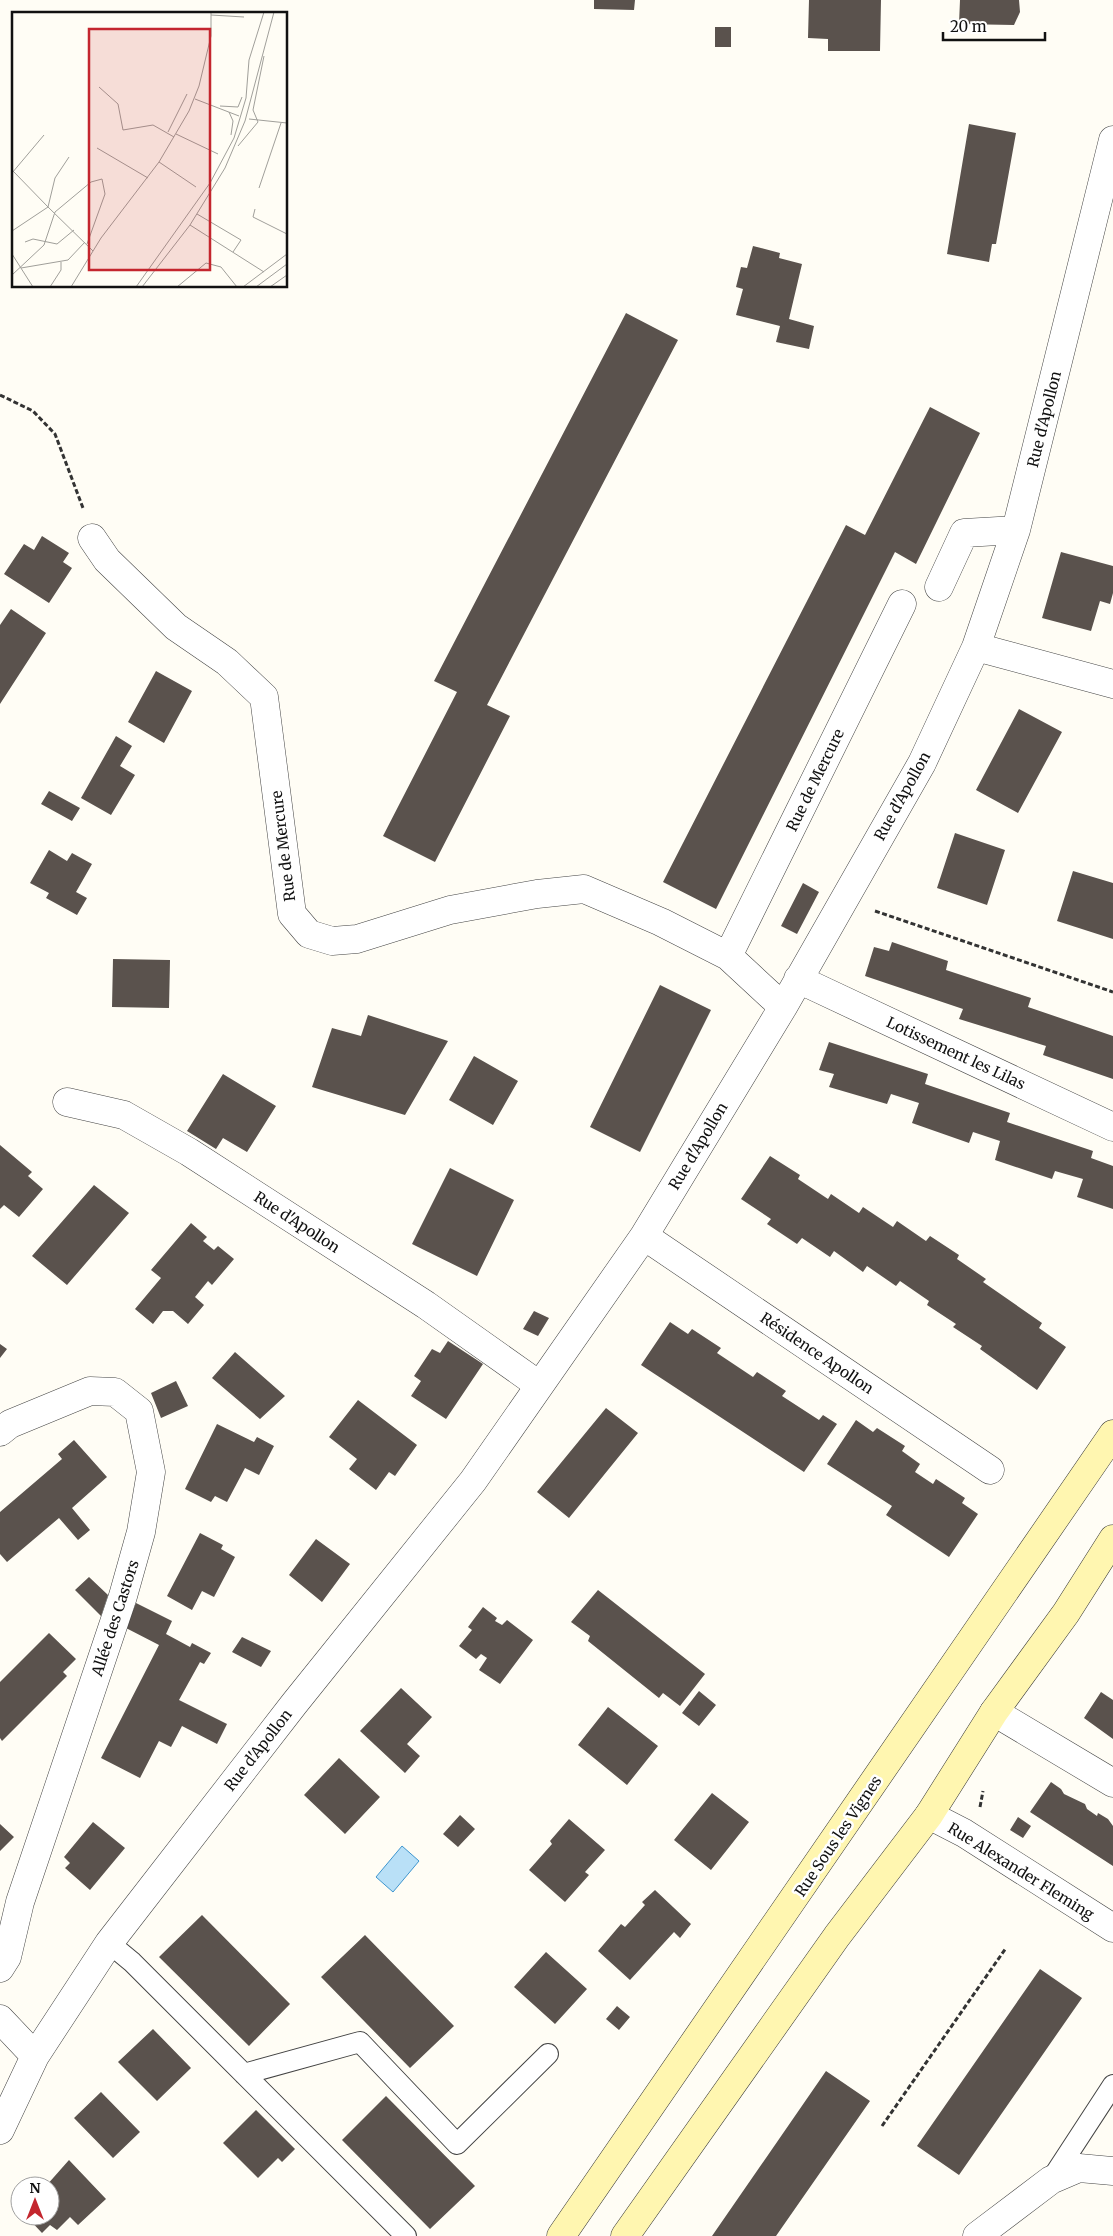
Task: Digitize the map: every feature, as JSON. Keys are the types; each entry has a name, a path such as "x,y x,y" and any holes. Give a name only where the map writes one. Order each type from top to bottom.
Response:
{"street":[{"name":"Rue d'Apollon","path":"0,2130 35,2056 108,1943 294,1704 473,1481 644,1236 783,1007 922,763 976,648 1016,530 1113,140"},
{"path":"939,587 964,533 1016,530"},
{"name":"Rue de Mercure","path":"92,538 106,560 176,626 227,662 264,697 292,914 309,934 332,941 357,939 450,910 536,894 584,889 661,922 728,956 783,1007"},
{"name":"Rue de Mercure","path":"728,956 902,604"},
{"path":"976,648 1113,684"},
{"name":"Lotissement les Lilas","path":"798,979 1113,1128"},
{"name":"Rue d'Apollon","path":"67,1102 124,1116 189,1152 426,1305 539,1384"},
{"name":"Résidence Apollon","path":"644,1236 990,1470"},
{"name":"Allée des Castors","path":"0,1432 10,1424 90,1391 115,1392 140,1411 150,1472 141,1532 123,1596 20,1902 7,1957 0,1968"},
{"name":"Rue Sous les Vignes","path":"561,2236 1113,1434"},
{"path":"624,2236 837,1936 929,1815 994,1712 1066,1614 1113,1539"},
{"path":"994,1712 1113,1783"},
{"name":"Rue Alexander Fleming","path":"929,1815 964,1833 1113,1928"},
{"path":"0,2019 35,2056"},
{"path":"977,2236 1051,2180 1080,2168 1113,2171"}],"lane":[{"path":"108,1943 132,1962 406,2236"},
{"path":"244,2074 360,2042 457,2144 548,2054"},
{"path":"1051,2180 1113,2084"}],"path":[{"path":"0,395 33,411 55,434 73,477 92,538"},
{"path":"843,901 1113,992"},
{"path":"882,2126 1006,1948"}],"water":[{"path":"402,1846 419,1861 393,1892 376,1877"}],"building":[{"path":"594,0 635,0 634,10 594,9"},
{"path":"809,0 881,0 880,51 828,51 828,39 808,38"},
{"path":"960,0 1019,0 1020,12 1014,25 959,24"},
{"path":"715,27 731,27 731,47 715,47"},
{"path":"969,124 1016,133 996,244 992,244 989,262 947,254"},
{"path":"753,246 780,253 779,258 802,264 789,319 814,326 809,349 776,342 780,326 736,315 743,289 736,287 741,267 747,268"},
{"path":"626,313 678,340 487,705 510,716 435,862 383,836 457,692 434,681"},
{"path":"930,407 980,433 916,564 895,552 716,909 663,882 846,525 865,535"},
{"path":"42,536 69,553 63,562 72,568 49,603 4,574 24,544 34,550"},
{"path":"1061,552 1113,566 1113,593 1110,604 1100,601 1091,631 1042,618"},
{"path":"11,609 46,633 0,704 0,625"},
{"path":"156,671 192,691 164,743 128,722"},
{"path":"1019,709 1062,732 1018,813 976,790"},
{"path":"116,736 132,746 120,766 135,775 111,815 81,798"},
{"path":"49,791 80,808 72,821 41,804"},
{"path":"955,833 1005,850 987,905 937,888"},
{"path":"49,850 67,861 72,853 92,864 76,892 87,898 77,915 46,898 49,893 30,883"},
{"path":"1073,871 1113,883 1113,939 1057,921"},
{"path":"803,883 819,892 797,934 781,926"},
{"path":"892,942 948,961 946,970 1031,998 1028,1007 1113,1036 1113,1079 1043,1055 1046,1046 959,1019 963,1009 865,976 874,947 889,951"},
{"path":"113,959 170,960 169,1008 112,1007"},
{"path":"660,985 711,1010 640,1152 590,1127"},
{"path":"368,1015 448,1041 405,1115 312,1087 332,1028 361,1036"},
{"path":"829,1042 928,1074 925,1084 1010,1113 1007,1122 1093,1151 1091,1158 1113,1166 1113,1209 1077,1197 1083,1179 1055,1171 1052,1179 995,1160 1000,1141 973,1132 969,1143 912,1123 919,1103 891,1094 887,1104 829,1087 834,1074 819,1070"},
{"path":"474,1056 518,1081 493,1125 449,1100"},
{"path":"223,1074 276,1106 247,1152 223,1138 216,1149 187,1131"},
{"path":"0,1145 32,1172 28,1176 43,1189 19,1217 4,1205 0,1209"},
{"path":"770,1156 800,1175 798,1179 828,1199 831,1194 859,1213 863,1207 893,1227 897,1221 926,1241 930,1236 959,1255 957,1259 986,1279 983,1282 1042,1323 1039,1328 1066,1347 1037,1390 980,1349 982,1346 953,1327 956,1324 927,1305 929,1301 900,1281 896,1286 867,1266 863,1272 834,1251 830,1257 802,1238 797,1244 767,1224 771,1219 741,1199"},
{"path":"450,1168 514,1200 477,1276 412,1244"},
{"path":"94,1185 129,1213 67,1285 32,1256"},
{"path":"191,1223 207,1237 203,1241 214,1250 218,1246 234,1259 212,1285 208,1281 195,1297 204,1305 188,1324 173,1311 163,1311 153,1324 135,1309 161,1278 151,1270"},
{"path":"534,1311 549,1318 538,1336 523,1329"},
{"path":"670,1322 688,1334 692,1329 721,1348 717,1353 753,1377 757,1372 786,1391 782,1396 819,1420 823,1415 837,1424 804,1472 641,1365"},
{"path":"448,1341 483,1364 446,1419 411,1396 421,1381 414,1376 432,1349 440,1353"},
{"path":"0,1344 7,1349 0,1358"},
{"path":"235,1352 285,1396 260,1419 212,1378"},
{"path":"176,1381 188,1406 161,1418 151,1393"},
{"path":"358,1400 417,1445 395,1476 389,1472 376,1490 349,1469 357,1459 329,1437"},
{"path":"606,1408 638,1433 569,1518 537,1492"},
{"path":"856,1420 873,1432 877,1428 905,1446 902,1451 920,1464 915,1472 933,1484 936,1479 965,1498 962,1503 978,1514 949,1557 886,1515 892,1506 827,1464"},
{"path":"217,1424 254,1442 257,1437 274,1446 259,1475 245,1468 227,1502 215,1496 211,1502 185,1489"},
{"path":"74,1440 107,1477 72,1508 90,1530 78,1540 59,1518 7,1562 0,1554 0,1512 62,1459 58,1454"},
{"path":"200,1533 223,1545 221,1549 235,1557 214,1597 202,1591 192,1610 167,1596"},
{"path":"316,1539 350,1564 322,1602 289,1575"},
{"path":"89,1577 108,1595 101,1616 75,1590"},
{"path":"598,1590 705,1674 680,1706 663,1693 659,1698 588,1641 590,1636 571,1622"},
{"path":"136,1603 172,1621 166,1634 190,1647 192,1643 211,1653 204,1664 200,1662 179,1700 227,1724 217,1744 182,1726 171,1747 159,1741 140,1778 101,1758 159,1645 126,1628"},
{"path":"483,1607 497,1618 495,1621 502,1625 507,1620 533,1640 500,1684 479,1670 487,1658 481,1654 476,1659 459,1646 472,1630 468,1627"},
{"path":"49,1633 76,1659 63,1672 67,1676 2,1741 0,1738 0,1682"},
{"path":"242,1637 271,1651 261,1667 232,1652"},
{"path":"401,1688 432,1717 407,1744 420,1756 405,1773 360,1731"},
{"path":"699,1691 716,1705 699,1726 682,1713"},
{"path":"1101,1692 1113,1700 1113,1739 1084,1718"},
{"path":"608,1707 658,1746 627,1785 578,1745"},
{"path":"339,1758 380,1797 345,1834 304,1795"},
{"path":"1051,1782 1061,1789 1064,1794 1085,1804 1087,1809 1097,1816 1098,1813 1108,1819 1113,1826 1113,1866 1030,1812"},
{"path":"712,1793 749,1822 711,1870 674,1840"},
{"path":"460,1815 475,1829 458,1847 443,1834"},
{"path":"1018,1817 1031,1826 1023,1838 1010,1830"},
{"path":"569,1819 605,1850 585,1872 589,1875 565,1902 529,1870 552,1844 550,1841"},
{"path":"93,1822 125,1848 90,1890 65,1868 70,1863 64,1857"},
{"path":"0,1824 14,1837 0,1851"},
{"path":"655,1890 691,1924 680,1938 674,1932 630,1980 598,1951 621,1924 625,1927 645,1905 642,1902"},
{"path":"202,1915 290,2004 249,2046 159,1957"},
{"path":"365,1935 454,2026 410,2068 321,1977"},
{"path":"546,1952 587,1989 555,2024 514,1987"},
{"path":"1040,1969 1082,1998 959,2175 917,2146"},
{"path":"617,2006 630,2017 619,2030 606,2019"},
{"path":"153,2029 191,2068 157,2101 118,2062"},
{"path":"826,2071 870,2101 776,2236 712,2236"},
{"path":"101,2092 140,2132 113,2158 74,2118"},
{"path":"386,2096 475,2186 430,2229 342,2140"},
{"path":"256,2110 295,2149 282,2162 278,2158 258,2178 223,2143"},
{"path":"69,2160 106,2199 78,2225 70,2217 57,2230 51,2226 60,2226 60,2176 55,2176"},
{"path":"35,2226 49,2226 42,2233"}]}
